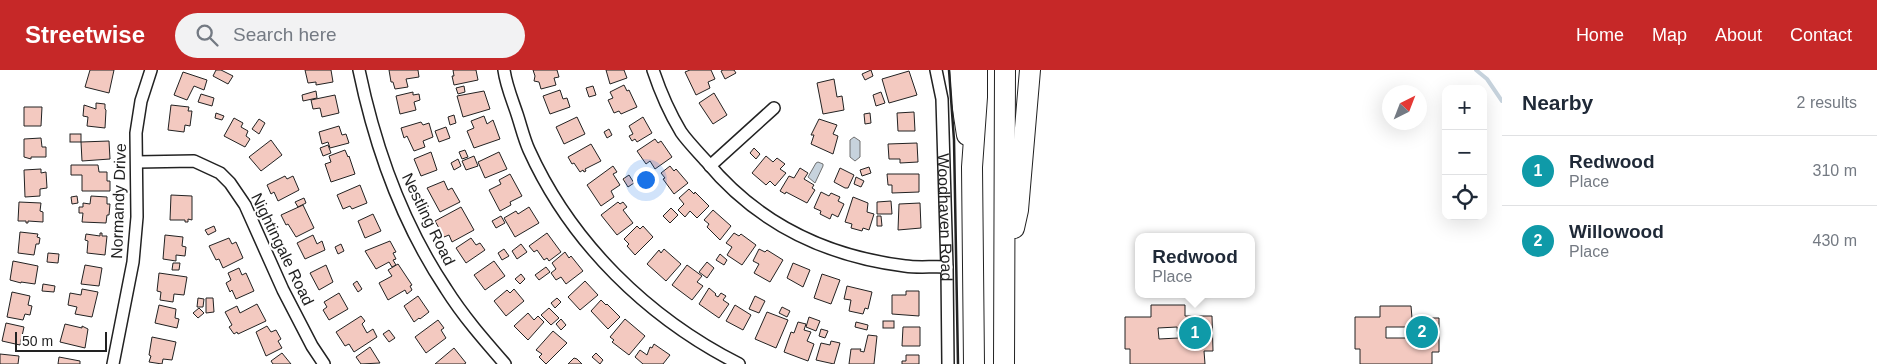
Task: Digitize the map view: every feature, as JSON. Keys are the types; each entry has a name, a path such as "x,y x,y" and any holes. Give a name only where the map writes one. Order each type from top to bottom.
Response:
{"highway":[{"path":"960,70 962,103 972,167"},
{"name":"Woodhaven Road","path":"974,364 972,167 978,97 978,70"},
{"path":"1004,364 1005,70"},
{"path":"1004,284 1018,210 1030,70"}],"street":[{"name":"Normandy Drive","path":"113,364 133,262 137,218 136,133 141,101 151,70"},
{"name":"Nestling Road","path":"359,70 379,148 394,191 417,240 446,289 481,337 505,364"},
{"path":"504,70 528,149 557,202 586,241 616,276 651,308 682,331 739,364"},
{"path":"653,70 660,92 682,133 724,183 768,219 796,235 837,252 865,260 907,266 947,266"},
{"name":"Woodhaven Road","path":"936,70 942,99 948,364"},
{"path":"710,166 774,108"},
{"name":"Nightingale Road","path":"137,162 194,161 220,173 230,183 245,205 283,290 312,346 324,364"}],"shaded area":[{"path":"854,137 860,141 860,157 855,161 850,157 850,140"},
{"path":"818,162 823,164 823,166 815,183 808,177"}],"building":[{"path":"90,70 114,70 109,93 85,87"},
{"path":"216,70 221,70 233,76 228,84 213,76"},
{"path":"305,70 331,70 333,82 316,85 316,82 308,83"},
{"path":"389,70 418,70 419,77 406,79 408,87 395,89 393,82 391,82"},
{"path":"453,70 476,70 478,80 454,85"},
{"path":"533,70 557,70 559,77 554,78 556,85 541,89 539,82 534,81"},
{"path":"606,70 624,70 627,78 610,84"},
{"path":"690,70 711,70 715,79 708,82 710,88 696,95 685,72"},
{"path":"734,70 736,73 725,79 721,71"},
{"path":"871,70 873,76 865,80 862,74"},
{"path":"909,71 917,95 889,103 882,79"},
{"path":"183,72 207,80 204,90 194,86 187,100 174,95"},
{"path":"834,79 837,97 842,96 844,110 823,114 817,83"},
{"path":"624,85 627,91 629,90 637,107 621,114 619,111 614,113 608,100 613,98 610,92"},
{"path":"464,86 465,92 458,94 456,88"},
{"path":"593,86 596,95 589,97 586,88"},
{"path":"560,90 563,99 567,98 570,107 550,114 543,96"},
{"path":"316,91 317,98 303,101 302,95"},
{"path":"484,91 490,109 463,117 457,96"},
{"path":"413,92 413,95 419,94 420,100 414,102 416,110 400,114 396,96"},
{"path":"881,92 885,103 876,106 873,95"},
{"path":"714,93 727,115 713,124 699,103"},
{"path":"201,94 214,98 212,106 198,102"},
{"path":"335,95 339,113 322,117 320,108 313,109 311,100"},
{"path":"96,103 105,104 105,128 87,126 88,117 83,116 84,105 96,109"},
{"path":"171,105 189,107 188,111 192,111 190,126 185,125 184,132 168,130"},
{"path":"24,107 42,107 41,126 24,126"},
{"path":"914,112 915,131 898,131 897,113"},
{"path":"216,113 224,116 222,120 215,118"},
{"path":"870,113 871,123 865,124 864,114"},
{"path":"454,115 456,123 450,125 448,117"},
{"path":"484,116 487,124 493,120 500,139 474,148 467,131 474,128 471,121"},
{"path":"577,117 585,134 564,144 556,127"},
{"path":"643,117 652,133 637,142 635,139 632,141 629,136 633,134 629,126"},
{"path":"234,118 243,123 241,127 248,131 246,136 250,139 245,147 224,136"},
{"path":"259,119 265,123 259,134 252,129"},
{"path":"819,119 837,125 833,134 838,136 833,154 811,144 814,135 811,135"},
{"path":"421,122 423,125 429,123 433,137 423,141 425,147 414,151 407,136 404,138 401,128"},
{"path":"339,126 342,135 346,134 349,143 330,148 328,142 322,144 319,132"},
{"path":"446,127 450,138 439,142 435,131"},
{"path":"609,129 612,135 607,138 604,132"},
{"path":"70,134 81,134 81,142 70,142"},
{"path":"41,138 42,147 46,147 46,157 31,157 31,159 24,157 24,139"},
{"path":"655,139 658,143 661,141 672,157 655,169 650,161 646,164 637,151"},
{"path":"271,140 282,155 261,171 249,157"},
{"path":"109,141 110,159 82,161 81,142"},
{"path":"917,143 918,162 900,163 900,159 889,159 888,144"},
{"path":"591,144 601,161 585,169 586,171 580,172 568,157"},
{"path":"328,145 331,153 323,156 320,148"},
{"path":"754,148 760,154 756,159 750,153"},
{"path":"345,150 355,174 331,182 325,164 331,162 329,156"},
{"path":"465,150 468,157 462,159 459,152"},
{"path":"431,152 437,170 421,176 414,159"},
{"path":"499,152 507,169 485,178 478,162"},
{"path":"474,156 478,166 466,170 462,161"},
{"path":"766,156 773,162 777,158 785,164 780,169 786,173 775,186 770,181 766,185 752,173"},
{"path":"458,159 461,166 454,170 451,163"},
{"path":"71,165 98,165 99,172 107,172 107,181 110,181 110,191 82,191 82,175 71,175"},
{"path":"613,166 617,172 613,174 620,185 611,191 614,197 601,206 587,185"},
{"path":"670,166 674,171 676,169 688,183 674,194 661,173"},
{"path":"869,167 871,173 862,176 860,170"},
{"path":"800,168 808,173 804,179 814,185 812,188 815,190 807,203 786,192 785,194 780,191 789,176 794,178"},
{"path":"840,168 854,175 848,188 834,182"},
{"path":"41,169 41,173 46,172 47,188 40,189 40,196 25,197 24,170"},
{"path":"510,174 522,196 510,202 511,205 500,211 489,190 501,184 499,180"},
{"path":"887,174 919,174 919,192 892,193 892,185 888,185"},
{"path":"629,175 634,183 628,187 623,179"},
{"path":"285,176 287,179 293,176 299,190 278,201 274,192 271,194 267,185"},
{"path":"856,177 864,181 861,187 854,184"},
{"path":"444,181 448,190 452,188 460,202 440,212 427,188"},
{"path":"360,185 367,203 352,209 350,206 343,209 337,195"},
{"path":"689,189 694,194 695,192 709,206 697,218 690,211 685,217 678,210 684,204 679,198"},
{"path":"821,192 829,196 831,193 840,197 838,201 844,204 838,217 832,214 830,219 820,214 821,211 814,208"},
{"path":"171,195 192,196 192,220 188,219 188,222 185,222 185,220 170,220"},
{"path":"77,196 78,203 72,204 71,197"},
{"path":"91,196 107,197 107,204 110,204 106,223 82,222 83,213 79,213 79,207 83,207 83,203 90,204"},
{"path":"853,197 868,203 867,212 874,214 869,230 863,228 862,231 851,228 852,224 845,222"},
{"path":"304,198 306,203 298,207 295,202"},
{"path":"891,201 892,214 877,214 877,202"},
{"path":"19,202 41,203 40,211 43,212 43,222 28,221 26,223 26,221 18,221"},
{"path":"618,202 620,204 623,202 627,207 623,210 633,223 617,235 601,215"},
{"path":"920,203 921,228 898,230 899,204"},
{"path":"303,205 314,228 296,237 288,224 286,225 281,215"},
{"path":"461,207 474,230 452,242 449,235 444,237 435,221"},
{"path":"529,207 539,223 515,237 504,218 516,211 518,214"},
{"path":"671,208 678,215 670,223 663,216"},
{"path":"713,210 731,226 720,240 707,227 709,224 704,220"},
{"path":"373,214 381,231 365,238 358,221"},
{"path":"501,216 505,223 496,228 492,221"},
{"path":"877,216 881,216 882,226 877,226"},
{"path":"214,226 216,231 208,235 205,230"},
{"path":"637,226 640,229 643,226 653,237 635,255 624,239"},
{"path":"20,232 38,234 37,237 40,238 39,244 36,244 34,255 18,253"},
{"path":"100,233 102,233 102,236 107,236 105,255 87,253 88,241 85,240 86,234 100,236"},
{"path":"547,233 561,252 549,261 547,258 544,260 537,250 534,252 529,246"},
{"path":"734,233 739,236 741,234 756,245 742,265 727,255 732,247 726,243"},
{"path":"165,235 183,237 182,246 186,247 185,256 176,255 176,261 163,259"},
{"path":"313,235 317,244 322,241 325,250 305,259 297,243"},
{"path":"229,238 232,244 236,242 243,258 223,268 219,259 216,260 209,246"},
{"path":"471,238 476,245 480,243 485,250 466,263 456,248"},
{"path":"390,241 396,252 393,253 396,259 393,260 396,265 392,267 389,262 376,269 365,251"},
{"path":"341,244 344,251 338,254 335,247"},
{"path":"521,244 527,252 517,259 512,251"},
{"path":"504,249 509,256 502,260 498,253"},
{"path":"664,249 681,264 666,281 647,264 659,250 661,253"},
{"path":"759,249 765,252 767,250 783,260 770,282 754,273 759,264 753,261"},
{"path":"565,252 569,258 571,256 583,271 566,284 561,277 556,280 551,273 556,269 552,263"},
{"path":"48,253 59,254 58,263 47,262"},
{"path":"720,254 727,260 724,265 716,260"},
{"path":"13,261 38,266 35,284 10,280"},
{"path":"494,261 505,276 485,290 474,275"},
{"path":"707,262 714,268 707,278 699,272"},
{"path":"173,263 180,263 179,270 172,270"},
{"path":"793,263 810,270 803,287 787,278"},
{"path":"398,264 412,285 410,286 412,290 407,294 405,290 388,300 379,283 392,276 388,270"},
{"path":"85,265 102,268 99,286 81,284"},
{"path":"326,265 333,282 319,290 310,273"},
{"path":"687,265 702,276 697,282 703,286 692,300 672,285"},
{"path":"546,267 550,272 539,280 535,275"},
{"path":"239,268 242,275 246,273 254,291 236,299 226,283 231,280 228,273"},
{"path":"159,273 187,277 184,295 174,294 173,302 160,300 161,292 157,291"},
{"path":"521,274 525,279 520,284 515,279"},
{"path":"822,274 840,280 831,304 814,298"},
{"path":"357,281 362,289 358,292 353,284"},
{"path":"585,281 598,295 580,310 568,297"},
{"path":"43,284 55,286 54,292 42,291"},
{"path":"847,286 872,292 868,309 865,308 863,314 849,311 851,300 844,299"},
{"path":"709,288 718,297 721,293 726,296 723,300 729,304 719,318 699,304"},
{"path":"82,289 98,292 92,317 75,314 77,307 68,305 70,293 81,295"},
{"path":"514,289 524,301 506,316 494,301 507,290 510,293"},
{"path":"906,291 919,291 919,316 892,314 892,295 906,295"},
{"path":"12,292 30,296 28,305 32,306 30,315 25,314 23,320 7,317"},
{"path":"339,293 348,309 329,320 323,310 327,307 324,302"},
{"path":"418,296 429,312 414,322 404,306"},
{"path":"755,296 765,301 759,313 749,309"},
{"path":"198,298 204,299 203,307 197,307"},
{"path":"206,298 213,298 214,312 206,313"},
{"path":"557,298 561,302 555,308 551,303"},
{"path":"601,300 620,317 608,329 591,311"},
{"path":"257,304 266,321 238,334 237,332 234,334 229,327 232,325 225,312 237,306 240,313"},
{"path":"159,305 176,309 175,318 179,319 177,328 155,323"},
{"path":"735,305 751,315 743,330 726,321"},
{"path":"1151,305 1185,305 1185,316 1212,316 1213,351 1204,351 1205,364 1130,364 1130,349 1125,349 1125,317 1151,317","holes":["1177,327 1178,338 1159,339 1158,328"]},
{"path":"1380,306 1411,306 1412,318 1439,318 1439,352 1432,352 1432,364 1360,364 1360,349 1355,349 1355,317 1380,317","holes":["1386,327 1406,327 1406,338 1386,338"]},
{"path":"782,307 790,311 787,317 779,313"},
{"path":"199,308 204,313 198,318 193,313"},
{"path":"549,308 559,318 551,325 541,315"},
{"path":"767,312 788,320 776,348 755,339"},
{"path":"528,313 534,320 538,316 544,322 528,340 514,326"},
{"path":"361,316 365,321 362,324 367,333 373,329 377,337 354,352 349,344 345,346 336,332"},
{"path":"809,317 820,321 816,331 806,327"},
{"path":"561,319 566,325 561,330 556,324"},
{"path":"625,319 645,336 629,355 612,342 614,340 610,337"},
{"path":"438,320 444,328 441,330 446,338 426,353 415,337"},
{"path":"883,321 894,321 894,328 883,328"},
{"path":"798,322 806,324 804,330 811,332 807,341 814,344 808,361 784,352 791,332 794,333"},
{"path":"856,322 868,325 867,330 855,327"},
{"path":"6,323 24,327 20,345 2,341"},
{"path":"65,324 82,328 82,326 88,329 85,348 60,342"},
{"path":"267,326 271,332 276,330 281,339 278,341 282,348 266,356 256,332"},
{"path":"903,327 920,327 920,346 902,346"},
{"path":"821,329 828,331 825,338 819,336"},
{"path":"389,330 395,338 389,342 383,334"},
{"path":"553,331 567,343 546,364 539,357 542,354 536,350"},
{"path":"868,335 877,336 874,364 849,364 851,349 861,349 860,351 864,352"},
{"path":"152,337 176,342 172,360 163,359 162,364 149,362"},
{"path":"831,341 840,343 834,364 816,360 821,343 830,345"},
{"path":"654,344 670,355 663,364 643,364 635,357 640,350 647,355 650,347 652,348"},
{"path":"370,347 380,363 361,364 356,357"},
{"path":"454,348 466,363 435,364"},
{"path":"282,353 291,364 273,364 271,361"},
{"path":"596,353 603,360 600,364 592,357"},
{"path":"0,354 19,356 18,364 0,364"},
{"path":"906,355 919,355 919,364 902,364 902,361 906,361"},
{"path":"59,357 80,361 80,364 58,364"},
{"path":"574,358 577,359 582,364 568,364"}],"waterway":[{"path":"1476,70 1487,79 1502,101"}],"wall":[{"path":"949,70 954,140 958,364"}],"place":[{"name":"Willowood","path":"1422,332"},
{"name":"Redwood","path":"1195,333"}]}
